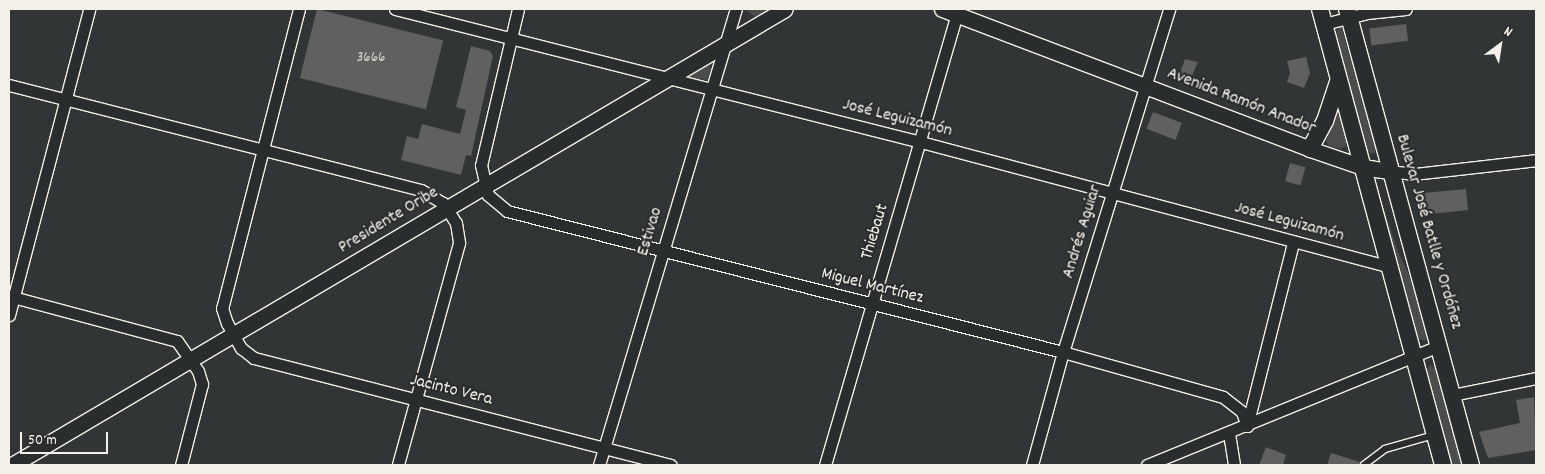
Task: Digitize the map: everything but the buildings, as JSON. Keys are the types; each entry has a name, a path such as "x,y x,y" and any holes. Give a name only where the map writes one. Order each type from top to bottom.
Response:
{"main road":[{"name":"Bulevar José Batlle y Ordóñez","path":"1348,13 1471,465"},
{"path":"1322,16 1443,465"},
{"path":"1310,149 1325,121 1339,80"}],"street":[{"path":"9,315 11,296 88,9"},
{"name":"Jacinto Vera","path":"299,9 222,308 233,335 244,352 254,358 670,465"},
{"name":"José Leguizamón","path":"395,9 712,91 921,142 1293,244 1390,267"},
{"path":"484,186 481,165 518,9"},
{"name":"Estivao","path":"598,465 736,9"},
{"name":"Presidente Oribe","path":"12,465 785,9"},
{"name":"Avenida Ramón Anador","path":"942,9 957,12 1310,149 1363,167 1414,174 1536,160"},
{"name":"Andrés Aguiar","path":"1032,465 1063,352 1113,194 1168,9"},
{"path":"1322,16 1406,9"},
{"name":"Thiebaut","path":"825,465 921,142 957,12"},
{"path":"9,85 421,190 430,193 447,209 458,229 459,243 398,465"},
{"name":"Miguel Martínez","path":"484,186 497,205 507,211 1063,352 1223,397 1242,412 1247,426"},
{"path":"1247,426 1293,244"},
{"path":"11,296 170,338 191,360 202,377 202,384 181,465"},
{"path":"1147,465 1247,426 1439,346"},
{"path":"1452,395 1536,378"},
{"path":"1229,433 1234,465"}],"lane":[{"path":"1364,465 1385,449 1435,434"}],"shaded area":[{"path":"745,9 773,9 755,17"},
{"path":"1341,26 1377,149 1373,154 1367,151 1335,34"},
{"path":"706,62 711,68 707,80 687,78"},
{"path":"1337,110 1347,140 1346,146 1340,149 1329,146 1326,141"},
{"path":"1377,188 1398,252 1414,285 1428,337 1425,341 1417,338"},
{"path":"1430,365 1437,369 1463,465 1452,465 1426,371"}]}
